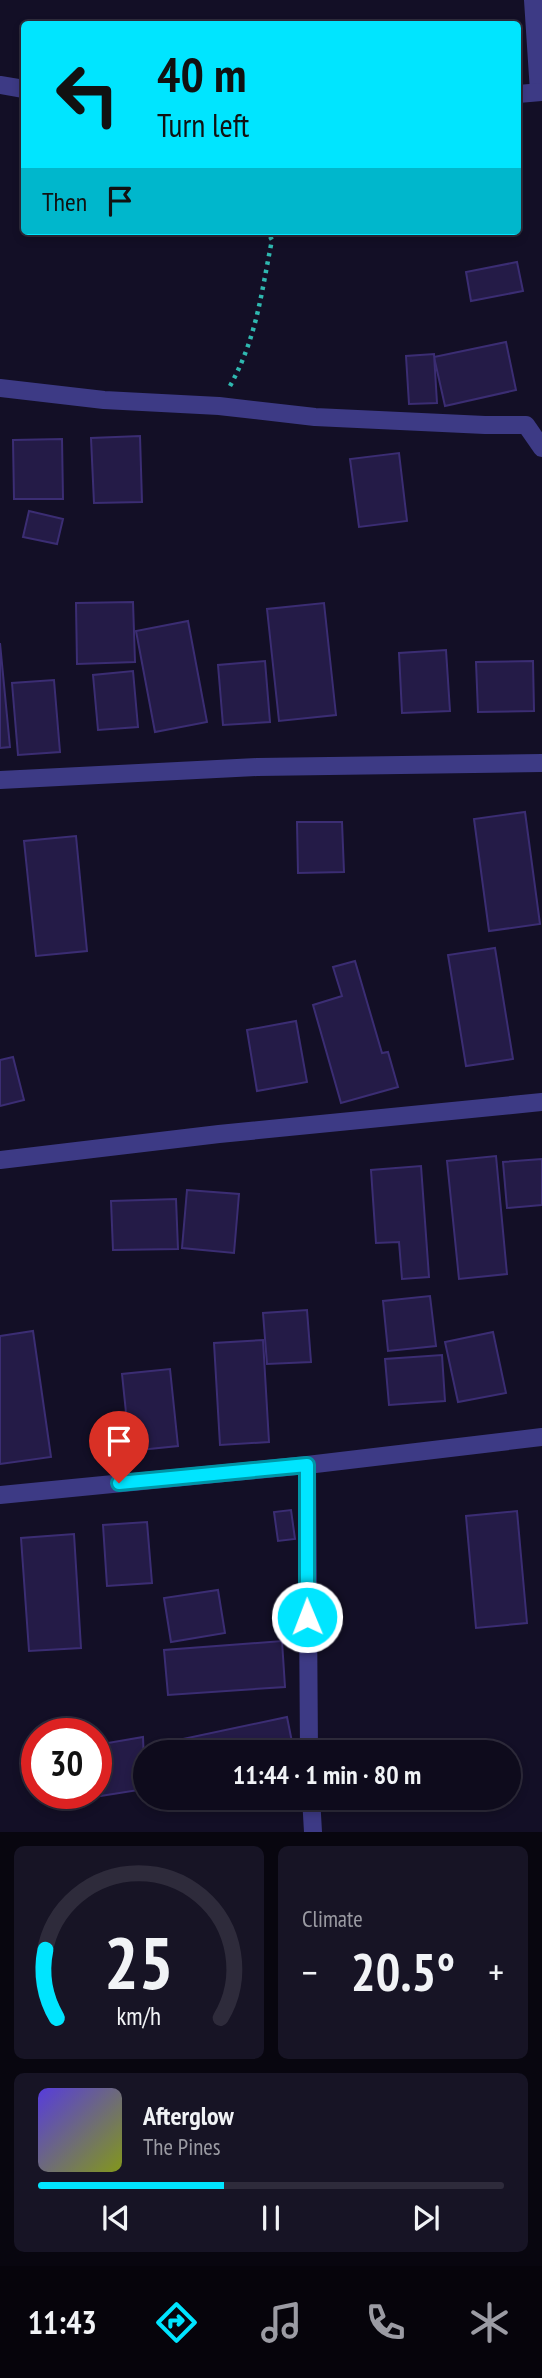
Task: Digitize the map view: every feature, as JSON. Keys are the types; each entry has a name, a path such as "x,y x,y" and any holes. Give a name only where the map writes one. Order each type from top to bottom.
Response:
{"street":[{"path":"521,94 541,92 533,0"},
{"path":"0,85 21,88"},
{"path":"0,388 104,400 219,406 315,417 526,425 542,447"},
{"path":"0,780 257,767 542,763"},
{"path":"0,1160 219,1134 542,1102"},
{"path":"0,1495 307,1465 542,1437"},
{"path":"307,1465 309,1740"},
{"path":"312,1810 313,1832"}],"path":[{"path":"219,406 244,360 258,319 272,240 269,235"}],"building":[{"path":"517,262 523,291 471,301 466,272"},
{"path":"506,342 516,390 445,406 434,357"},
{"path":"434,354 437,403 409,404 406,356"},
{"path":"140,436 142,502 94,503 91,438"},
{"path":"62,439 63,499 14,499 13,440"},
{"path":"399,453 407,521 359,527 350,459"},
{"path":"29,511 63,519 57,544 23,537"},
{"path":"133,602 135,662 77,664 76,603"},
{"path":"324,603 336,715 279,721 267,609"},
{"path":"188,621 207,722 155,732 136,631"},
{"path":"0,643 10,747 0,748"},
{"path":"446,650 450,711 402,713 399,653"},
{"path":"265,661 270,722 223,725 218,665"},
{"path":"533,661 534,711 478,712 476,662"},
{"path":"133,671 138,727 98,730 93,675"},
{"path":"54,680 60,752 18,755 12,683"},
{"path":"525,812 540,924 489,931 474,819"},
{"path":"297,822 342,822 344,872 298,873"},
{"path":"76,836 87,951 36,956 24,841"},
{"path":"495,948 513,1059 466,1066 448,955"},
{"path":"355,961 382,1053 388,1052 398,1087 341,1103 313,1005 342,996 333,967"},
{"path":"296,1021 307,1082 257,1091 247,1030"},
{"path":"13,1057 24,1100 0,1106 0,1060"},
{"path":"496,1156 507,1274 459,1279 447,1161"},
{"path":"542,1159 542,1205 507,1208 503,1162"},
{"path":"421,1166 429,1277 402,1279 399,1242 376,1243 371,1170"},
{"path":"187,1190 239,1194 234,1253 182,1248"},
{"path":"176,1199 178,1249 113,1250 111,1201"},
{"path":"430,1296 436,1346 388,1351 383,1301"},
{"path":"307,1310 311,1362 267,1364 263,1313"},
{"path":"33,1331 51,1457 0,1464 0,1336"},
{"path":"493,1332 506,1393 458,1402 445,1342"},
{"path":"263,1340 269,1442 220,1445 214,1343"},
{"path":"442,1355 445,1401 389,1405 385,1359"},
{"path":"170,1369 178,1446 130,1451 122,1374"},
{"path":"291,1510 295,1539 278,1541 274,1512"},
{"path":"517,1511 527,1623 476,1628 466,1516"},
{"path":"147,1522 152,1583 107,1586 103,1525"},
{"path":"74,1534 81,1648 29,1651 21,1538"},
{"path":"218,1590 225,1633 171,1642 164,1598"},
{"path":"282,1641 285,1687 168,1695 164,1650"},
{"path":"287,1717 292,1740 178,1740"},
{"path":"143,1737 143,1740 133,1740 133,1791 112,1794 112,1742"}],"route":[{"path":"119,1483 307,1465 307,1617"}]}
